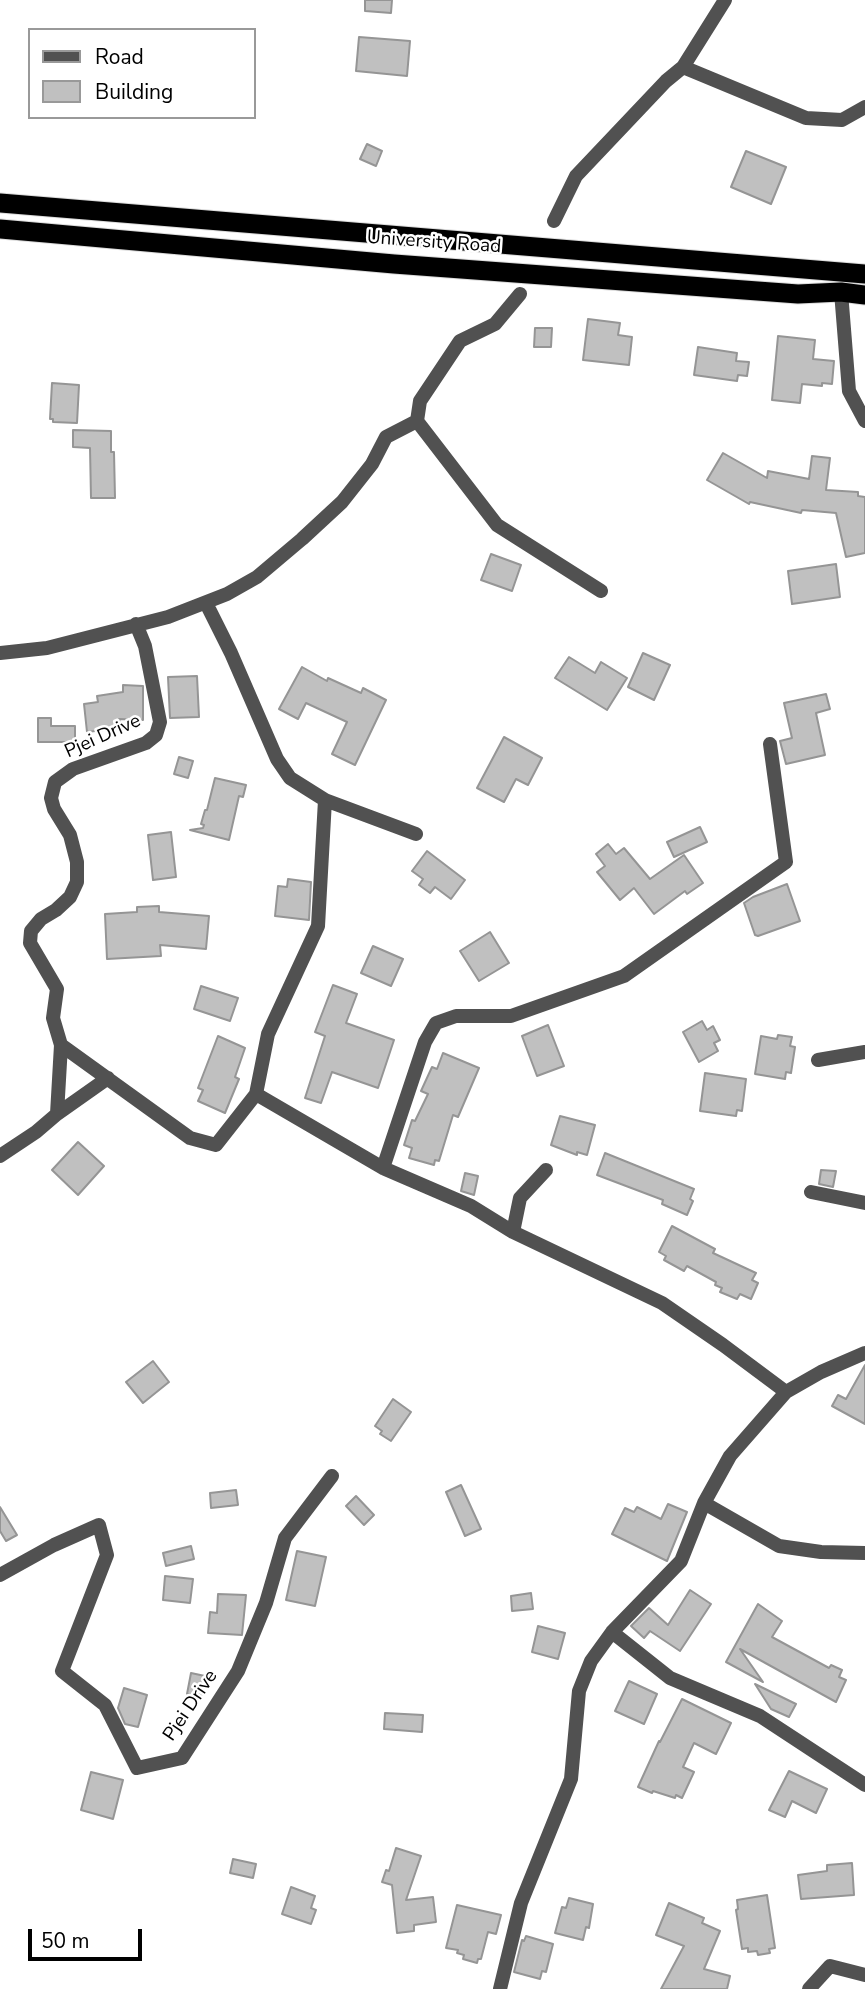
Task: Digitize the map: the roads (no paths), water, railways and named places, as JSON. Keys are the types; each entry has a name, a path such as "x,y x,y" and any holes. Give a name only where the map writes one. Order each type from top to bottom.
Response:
{"highway":[{"name":"University Road","path":"0,203 865,274"},
{"name":"University Road","path":"0,229 394,264 798,294 841,292 865,295"}],"street":[{"path":"554,221 576,176 666,81 683,67 725,0"},
{"path":"683,67 806,118 842,120 865,107"},
{"path":"841,292 849,391 865,421"},
{"path":"520,294 495,324 460,341 420,401 417,421 497,525 601,591"},
{"path":"0,653 47,648 168,617 206,603 257,578 342,502 372,464 386,437 417,421"},
{"path":"206,603 277,759 290,778 325,800 416,834"},
{"name":"Pjei Drive","path":"57,1114 61,1045 53,1018 57,989 30,943 31,931 41,919 56,910 69,897 77,882 77,862 70,835 54,809 51,798 55,782 72,769 146,743 156,735 160,722 145,646 136,624"},
{"path":"383,1168 425,1042 436,1023 456,1016 511,1016 624,976 786,862 770,744"},
{"path":"61,1045 190,1138 216,1145 256,1094 268,1034 318,926 325,800"},
{"path":"818,1060 865,1052"},
{"path":"0,1156 108,1079"},
{"path":"256,1094 383,1168 471,1206 513,1231 662,1303 786,1392"},
{"path":"513,1231 520,1198 546,1170"},
{"path":"811,1192 865,1203"},
{"path":"500,1989 521,1903 571,1779 579,1691 591,1661 612,1632 681,1561 704,1503 730,1456 786,1392 865,1353"},
{"name":"Pjei Drive","path":"0,1575 54,1545 99,1525 107,1555 62,1671 105,1705 137,1768 182,1758 238,1671 266,1603 285,1538 332,1476"},
{"path":"704,1503 779,1546 821,1552 865,1553"},
{"path":"612,1632 670,1678 760,1716 865,1785"},
{"path":"809,1989 830,1966 865,1975"}]}
